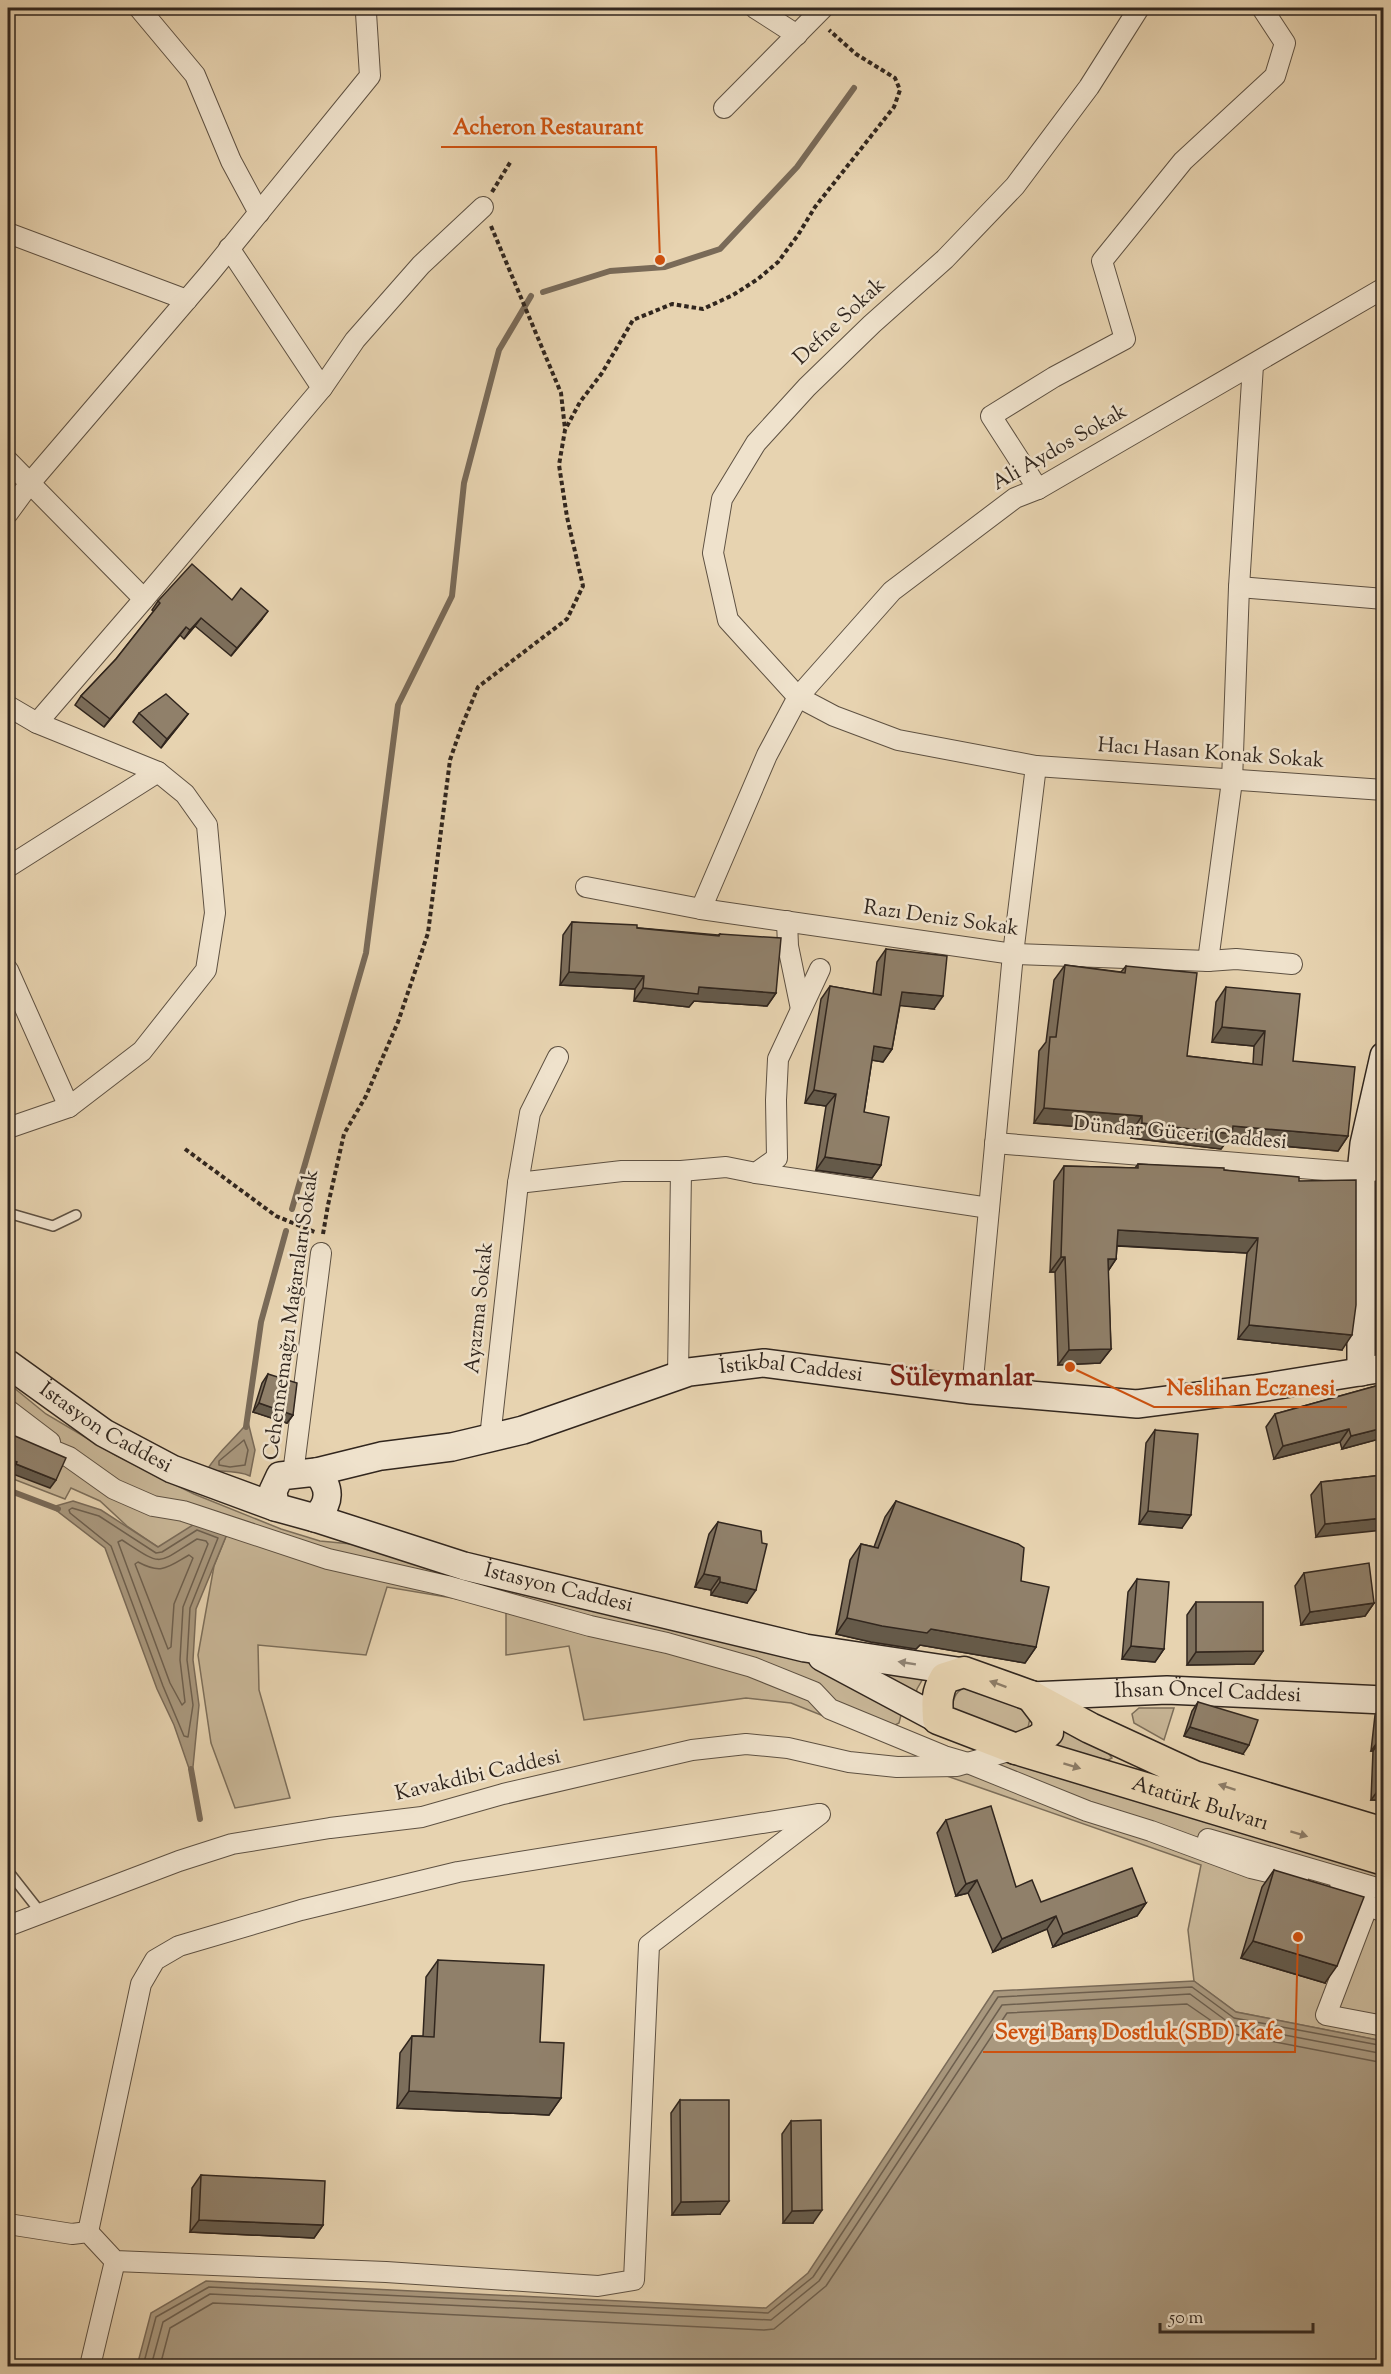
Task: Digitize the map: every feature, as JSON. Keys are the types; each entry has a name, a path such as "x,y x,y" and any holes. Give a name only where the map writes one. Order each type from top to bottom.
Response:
{"main road":[{"name":"Atatürk Bulvarı","path":"964,1672 1031,1696 1099,1733 1194,1776 1383,1833"},
{"path":"938,1719 936,1697 939,1687 945,1678 964,1672"},
{"path":"1016,1749 1038,1740 1048,1732 1047,1717 1031,1696"},
{"name":"Atatürk Bulvarı","path":"938,1719 1016,1749 1383,1860"}],"street":[{"path":"139,8 195,75 231,161 259,213"},
{"path":"8,513 30,483 187,300 370,76 364,8"},
{"path":"755,8 797,35"},
{"path":"724,108 823,8"},
{"name":"Defne Sokak","path":"1036,766 898,740 834,716 798,697 728,620 713,553 722,499 756,443 807,387 872,324 945,259 1016,186 1089,87 1139,8"},
{"path":"1038,489 991,416 1054,377 1125,339 1102,261 1183,161 1275,76 1286,43 1262,8"},
{"path":"37,723 322,388 355,340 421,265 483,207"},
{"path":"8,233 187,300"},
{"path":"229,248 322,388"},
{"name":"Ali Aydos Sokak","path":"701,909 767,755 798,697 892,591 1015,498 1038,489 1383,288"},
{"path":"1208,962 1232,781 1239,587 1253,365"},
{"path":"8,460 144,599"},
{"path":"1239,587 1383,599"},
{"path":"8,706 37,723 158,772 184,794 207,825 215,913 206,970 142,1052 69,1107 8,1128"},
{"path":"972,1390 1013,954 1036,766"},
{"name":"Hacı Hasan Konak Sokak","path":"1036,766 1383,790"},
{"path":"8,867 158,772"},
{"name":"Razı Deniz Sokak","path":"586,887 701,909 1013,954 1208,962 1236,959 1292,964"},
{"path":"787,921 788,946 801,1009"},
{"path":"756,1173 777,1158 778,1059 820,969"},
{"path":"8,970 69,1107"},
{"path":"1378,1371 1372,1171 1364,1144 1383,1056"},
{"name":"Ayazma Sokak","path":"490,1438 518,1183 530,1113 558,1057"},
{"name":"Dündar Güceri Caddesi","path":"995,1143 1372,1171"},
{"path":"518,1183 622,1171 681,1171 726,1167 989,1208"},
{"path":"678,1376 681,1171"},
{"name":"Cehennemağzı Mağaraları Sokak","path":"296,1474 322,1244"},
{"name":"İstikbal Caddesi","path":"219,1487 381,1456 452,1447 523,1430 689,1372 764,1363 972,1390 1137,1404 1378,1371"},
{"name":"İstasyon Caddesi","path":"8,1364 104,1433 172,1469 275,1507 464,1566 806,1648 964,1672"},
{"path":"8,1410 114,1490 153,1506 183,1511 328,1559 447,1586 590,1626 667,1643 752,1667 814,1692 830,1708 944,1756 1158,1824 1383,1890"},
{"path":"8,1432 81,1465"},
{"path":"275,1507 273,1491 296,1474 327,1486 326,1504 315,1518"},
{"name":"İstasyon Caddesi","path":"806,1648 938,1719"},
{"name":"İhsan Öncel Caddesi","path":"1031,1696 1167,1690 1383,1700"},
{"path":"897,1767 938,1719"},
{"name":"Kavakdibi Caddesi","path":"8,1926 178,1861 232,1844 330,1828 423,1817 503,1794 692,1750 746,1744 788,1748 849,1762 897,1767 974,1765"},
{"path":"974,1765 1016,1749"},
{"path":"974,1765 1087,1811 1151,1831 1251,1868 1315,1884 1376,1909 1326,2015 1383,2026"},
{"path":"820,1814 649,1945 634,2280 598,2286 386,2272 115,2261 88,2232 141,1984 155,1960 179,1946 301,1910 458,1872 820,1814"},
{"path":"8,2224 72,2234 88,2232"},
{"path":"90,2367 115,2261"}],"lane":[{"path":"8,1213 53,1226 76,1215"},
{"path":"8,1871 41,1913"}],"path":[{"name":"Cehennemağzı Mağaraları Sokak","path":"322,1244 344,1134 366,1096 398,1022 428,933 450,760 461,728 478,687 567,619 583,586 567,517 559,465 565,430 580,402 602,373 633,320 672,304 703,309 733,295 758,279 778,262 798,235 814,207 894,108 900,90 895,78 856,54 826,28 797,35"},
{"path":"511,161 483,207 561,393 565,430"},
{"path":"185,1149 276,1216 322,1244"}],"shaded area":[{"path":"8,1383 46,1414 117,1456 194,1494 281,1529 320,1541 362,1545 787,1648 902,1711 899,1723 889,1728 861,1731 791,1703 746,1698 584,1720 569,1646 506,1655 506,1607 387,1587 366,1655 258,1645 259,1690 290,1798 235,1808 211,1743 198,1655 214,1566 227,1534 158,1547 127,1526 100,1501 71,1488 65,1499 8,1477"},
{"path":"868,1664 925,1675 915,1698"},
{"path":"967,1687 1023,1709 1030,1718 1028,1728 1023,1735 956,1713 952,1707 955,1697 960,1690"},
{"path":"1139,1708 1174,1708 1164,1740 1134,1723 1132,1714"},
{"path":"1061,1725 1112,1758 1108,1760 1051,1748"},
{"path":"1045,1753 1383,1856 1383,2041 1236,2012 1194,1981 1188,1930 1201,1865 924,1768"}],"water":[{"path":"248,1422 255,1450 250,1476 235,1472 207,1470 216,1457"},
{"path":"73,1501 101,1510 158,1547 196,1523 227,1534 196,1609 193,1660 199,1705 192,1777 105,1548 52,1507"},
{"path":"1194,1981 1236,2012 1383,2041 1383,2366 137,2366 151,2313 206,2281 766,2308 808,2273 994,1991"}],"building":[{"path":"192,564 232,600 241,588 268,611 237,648 201,618 190,630 186,627 110,719 81,696 116,659 160,603 158,601"},
{"path":"166,694 188,714 167,739 139,713"},
{"path":"572,922 637,925 637,928 719,936 720,934 781,938 776,993 699,987 698,994 643,988 644,976 569,972"},
{"path":"886,949 947,956 943,996 902,992 892,1049 874,1046 864,1112 889,1117 881,1165 825,1157 836,1094 814,1090 830,986 881,995"},
{"path":"1065,965 1125,973 1126,966 1197,973 1187,1056 1262,1065 1265,1031 1222,1027 1226,987 1300,994 1293,1061 1355,1067 1348,1136 1233,1126 1232,1134 1142,1123 1142,1116 1044,1108 1050,1037 1056,1037"},
{"path":"1138,1164 1224,1168 1224,1170 1299,1177 1299,1181 1356,1180 1356,1305 1352,1335 1249,1325 1258,1238 1118,1230 1116,1259 1108,1259 1111,1349 1069,1350 1065,1257 1061,1257 1064,1166 1138,1168"},
{"path":"268,1374 297,1383 293,1415 259,1403"},
{"path":"1383,1384 1383,1428 1351,1436 1349,1429 1283,1446 1275,1414"},
{"path":"1155,1430 1198,1434 1191,1515 1148,1511"},
{"path":"8,1433 66,1458 56,1480 8,1459"},
{"path":"1383,1475 1383,1518 1325,1524 1321,1482"},
{"path":"896,1501 1024,1548 1021,1581 1049,1587 1036,1647 931,1629 927,1633 847,1618 861,1544 878,1548"},
{"path":"718,1522 761,1531 762,1543 767,1544 756,1590 720,1582 720,1577 704,1574"},
{"path":"1369,1563 1374,1603 1310,1612 1304,1573"},
{"path":"1137,1579 1169,1582 1164,1649 1131,1646"},
{"path":"1196,1602 1263,1602 1263,1651 1196,1652"},
{"path":"1198,1702 1258,1720 1249,1745 1190,1727"},
{"path":"1382,1704 1383,1789 1379,1789 1381,1740 1379,1740"},
{"path":"991,1806 1016,1887 1032,1880 1041,1902 1132,1868 1146,1903 1063,1934 1056,1916 1002,1939 977,1880 966,1884 946,1820"},
{"path":"1274,1870 1364,1897 1337,1966 1253,1941"},
{"path":"438,1960 544,1965 540,2042 564,2043 561,2098 409,2091 412,2036 434,2037"},
{"path":"680,2100 729,2100 729,2201 681,2202"},
{"path":"821,2120 822,2210 792,2211 791,2121"},
{"path":"201,2175 325,2181 323,2225 199,2220"}],"waterway":[{"path":"543,292 610,271 665,267 720,249 797,167 854,88"},
{"path":"292,1209 366,953 398,705 452,596 464,483 499,350 531,296"},
{"path":"246,1427 261,1322 286,1231"},
{"path":"8,1490 58,1509"},
{"path":"191,1769 200,1819"}],"place":[{"name":"Acheron Restaurant","path":"660,260"},
{"name":"Neslihan Eczanesi","path":"1070,1367"},
{"name":"Sevgi Barış Dostluk(SBD) Kafe","path":"1298,1937"}],"district":[{"name":"Süleymanlar","path":"962,1378"}]}
